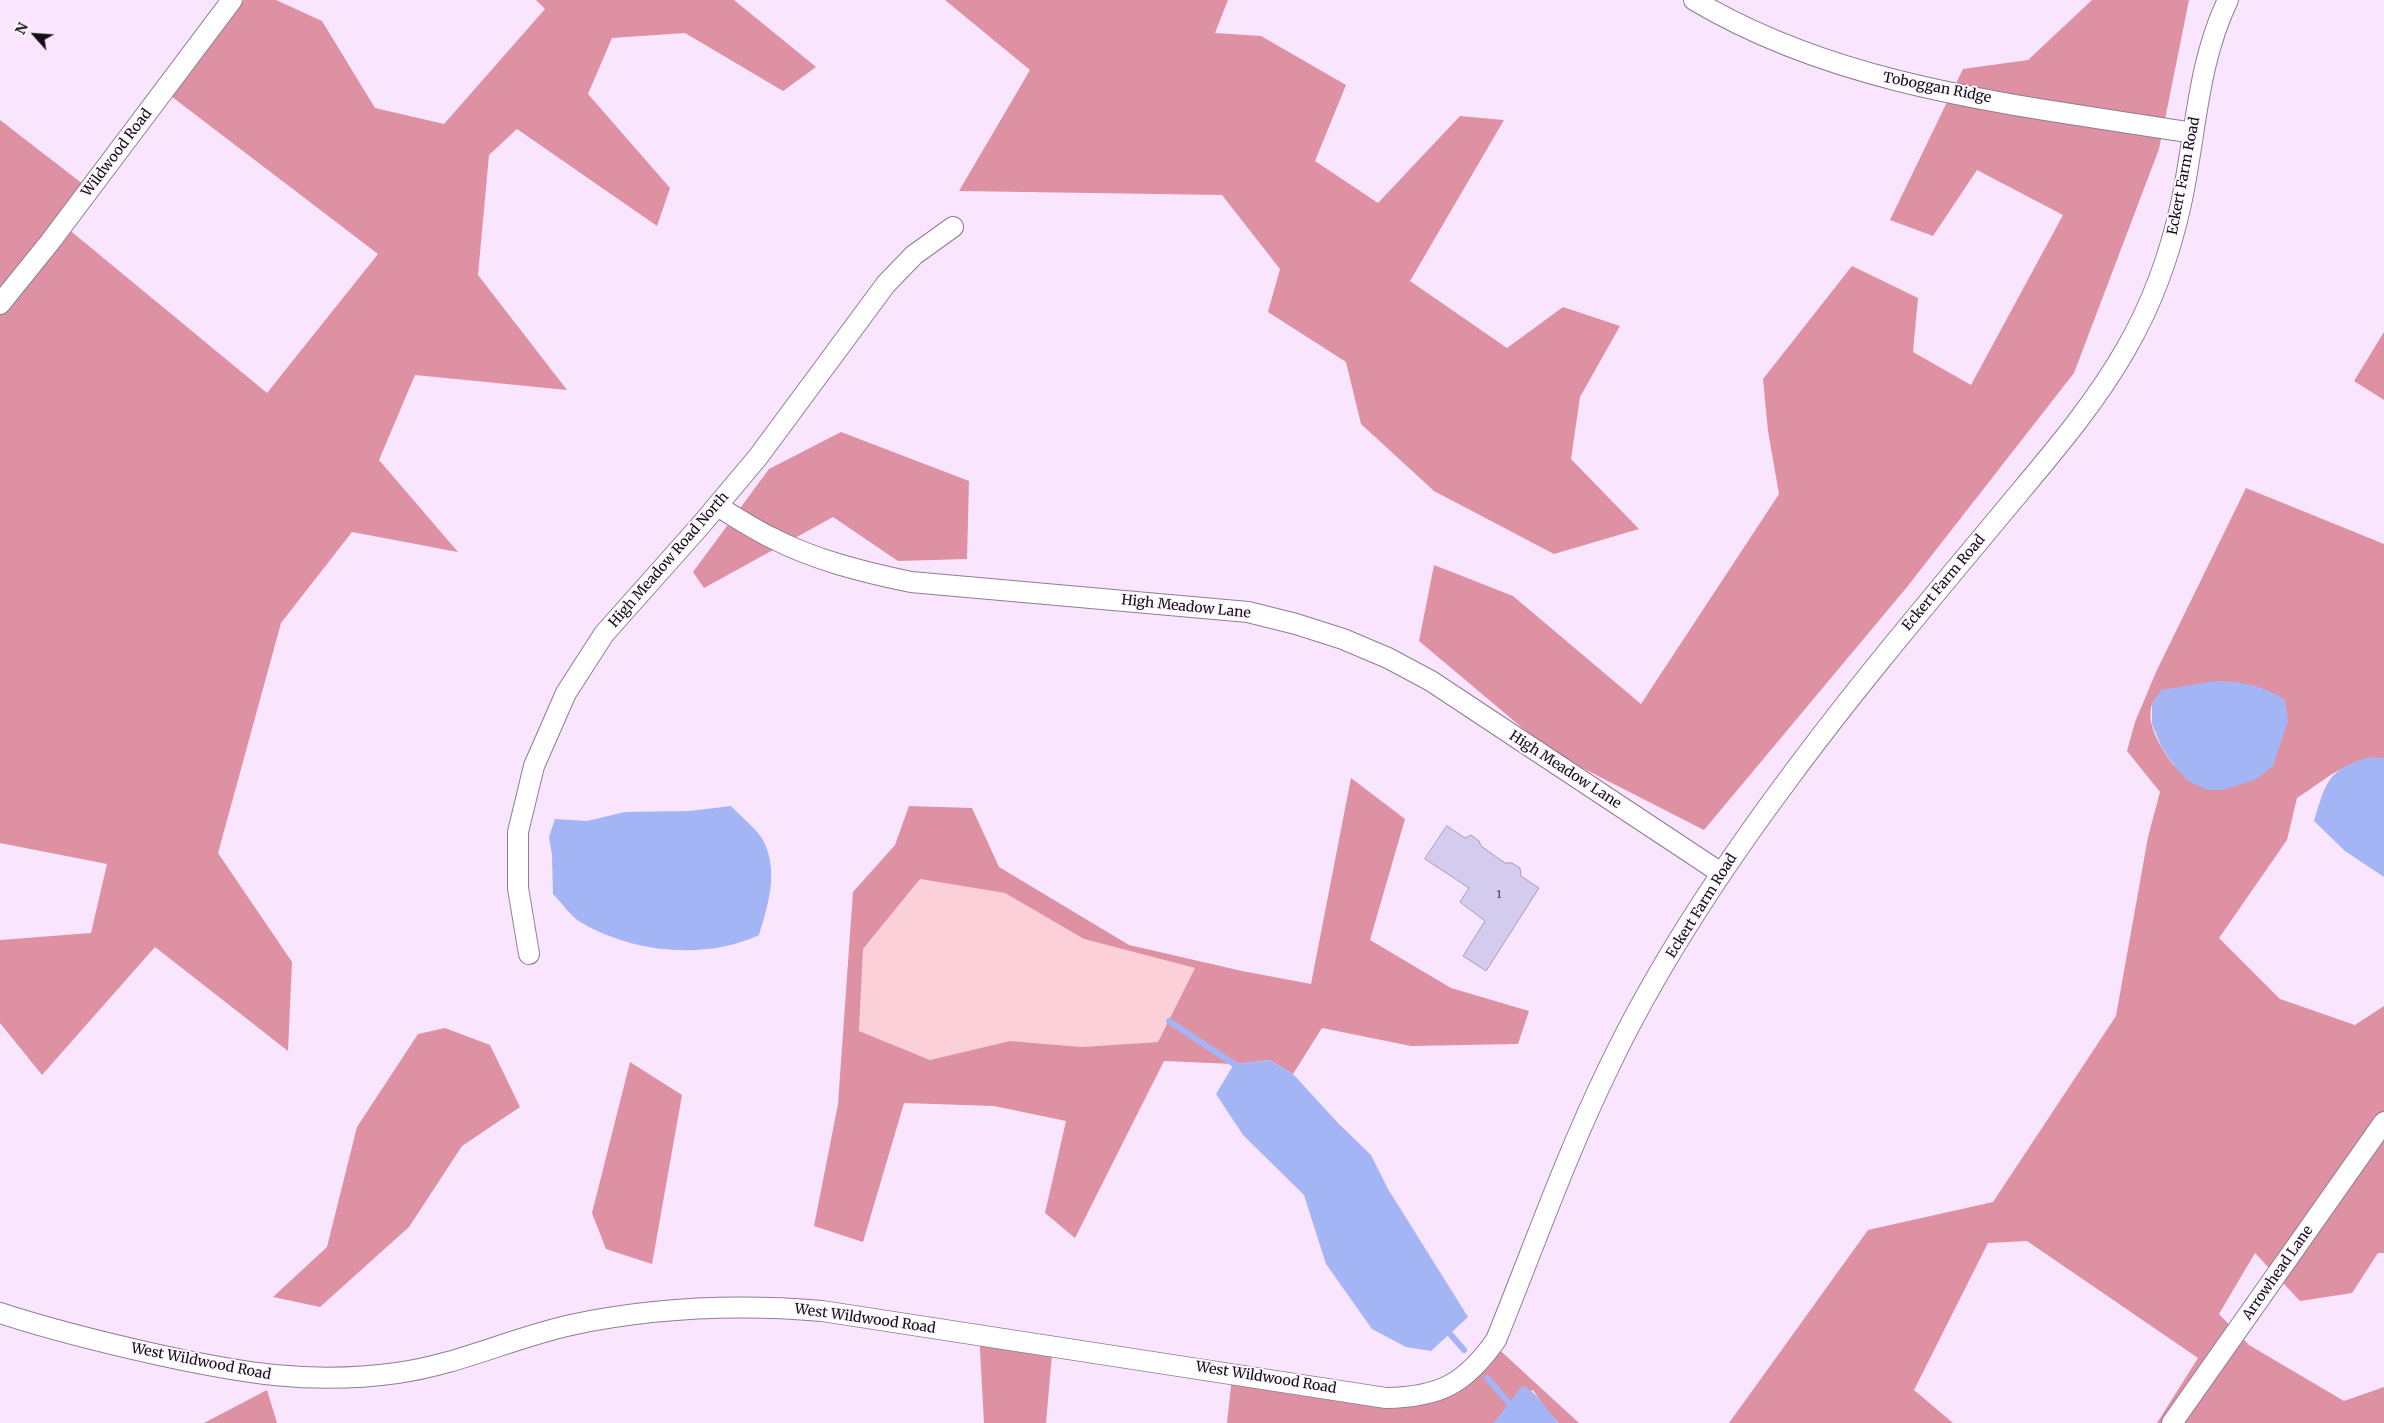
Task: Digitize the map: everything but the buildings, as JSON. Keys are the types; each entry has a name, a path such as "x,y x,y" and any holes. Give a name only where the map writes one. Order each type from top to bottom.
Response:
{"street":[{"name":"Wildwood Road","path":"0,304 50,242 232,0"},
{"name":"Toboggan Ridge","path":"1694,0 1774,40 1826,61 1879,77 1933,90 2193,132"},
{"name":"Eckert Farm Road","path":"1580,1132 1609,1066 1649,990 1721,873 1867,676 2071,430 2104,385 2128,346 2152,298 2170,246 2181,203 2207,54 2228,0"},
{"name":"High Meadow Road North","path":"529,954 518,888 517,850 522,812 534,766 566,693 604,634 717,506 782,425 886,284 914,255 953,227"},
{"name":"High Meadow Lane","path":"717,506 770,537 820,559 865,572 912,582 1226,609 1296,624 1342,639 1388,658 1431,681 1721,873"},
{"name":"Arrowhead Lane","path":"2172,1423 2384,1122"},
{"name":"West Wildwood Road","path":"0,1313 107,1343 251,1374 294,1378 346,1378 398,1373 449,1362 570,1326 632,1314 696,1307 759,1306 822,1311 1386,1398 1414,1397 1438,1391 1461,1379 1480,1363 1496,1340 1580,1132"}],"shaded area":[{"path":"244,0 276,0 322,21 375,108 444,124 545,9 536,0 734,0 816,67 783,91 685,33 612,38 588,94 670,188 657,226 517,129 489,155 478,275 567,390 415,375 379,460 458,552 352,532 281,623 218,853 292,962 288,1051 155,947 42,1075 0,1023 0,940 91,933 107,864 0,843 0,120 88,188 61,223 267,393 378,254 163,90"},
{"path":"945,0 1228,0 1215,33 1261,36 1346,85 1315,161 1378,203 1460,116 1504,120 1410,281 1507,348 1563,307 1620,326 1580,397 1571,459 1639,529 1554,554 1434,491 1361,424 1346,362 1268,312 1280,269 1222,195 959,191 1030,70"},
{"path":"2092,0 2189,0 2159,149 2074,373 1907,587 1704,830 1551,752 1419,641 1434,565 1513,596 1641,704 1779,494 1768,431 1763,379 1852,266 1918,298 1913,352 1971,385 2063,215 1977,170 1933,236 1890,220 1963,69 2028,60"},
{"path":"2384,332 2384,400 2354,381"},
{"path":"841,432 969,481 967,559 898,561 833,517 704,588 693,572 769,469"},
{"path":"2246,488 2384,544 2384,758 2360,761 2338,770 2297,798 2287,840 2219,938 2280,999 2355,1025 2384,1006 2384,1253 2378,1253 2352,1293 2300,1301 2255,1253 2219,1314 2249,1345 2344,1401 2384,1387 2384,1423 2157,1423 2198,1358 2027,1241 1988,1243 1914,1390 1953,1423 1729,1423 1868,1230 1993,1202 2116,1016 2148,837 2160,792 2127,751 2135,722 2156,672","holes":["2178,689 2174,766 2156,737 2150,712 2152,704 2161,691"]},
{"path":"1351,778 1405,819 1370,940 1451,988 1529,1011 1518,1044 1411,1046 1322,1028 1293,1074 1270,1060 1234,1064 1164,1061 1075,1238 1045,1213 1066,1121 994,1106 904,1103 863,1242 814,1226 838,1104 853,892 895,845 909,806 972,808 999,867 1129,945 1242,971 1311,984","holes":["920,879 1005,893 1084,939 1195,968 1158,1042 1082,1047 1010,1041 930,1060 859,1031 863,949"]},
{"path":"920,879 1005,893 1084,939 1195,968 1158,1042 1082,1047 1010,1041 930,1060 859,1031 863,949"},
{"path":"445,1028 490,1045 520,1107 462,1146 409,1227 320,1307 273,1297 327,1247 357,1127 418,1034"},
{"path":"630,1062 682,1095 652,1264 606,1249 592,1213"},
{"path":"979,1331 1053,1343 1046,1423 984,1423"},
{"path":"1492,1343 1579,1423 1559,1423 1549,1413 1533,1390 1510,1404 1494,1423 1227,1423 1233,1367 1428,1393"},
{"path":"267,1390 277,1423 204,1423"}],"water":[{"path":"2216,681 2252,685 2285,699 2288,721 2273,766 2257,779 2223,790 2207,790 2187,780 2174,766 2161,746 2152,724 2152,704 2161,690"},
{"path":"2369,757 2384,758 2384,877 2345,851 2314,821 2330,779 2344,767"},
{"path":"731,806 759,834 769,856 771,867 770,890 759,935 738,943 716,948 670,950 647,947 602,933 582,923 570,914 553,894 552,855 549,837 555,819 587,821 625,812 690,811"},
{"path":"1270,1060 1293,1074 1338,1123 1371,1155 1388,1189 1468,1317 1431,1351 1406,1347 1372,1329 1326,1264 1304,1195 1243,1135 1216,1094 1234,1064"},
{"path":"1522,1386 1538,1397 1559,1423 1494,1423"}],"waterway":[{"path":"1169,1021 1234,1064 1239,1070"},
{"path":"1445,1328 1464,1350"},
{"path":"1487,1378 1514,1409"}]}
